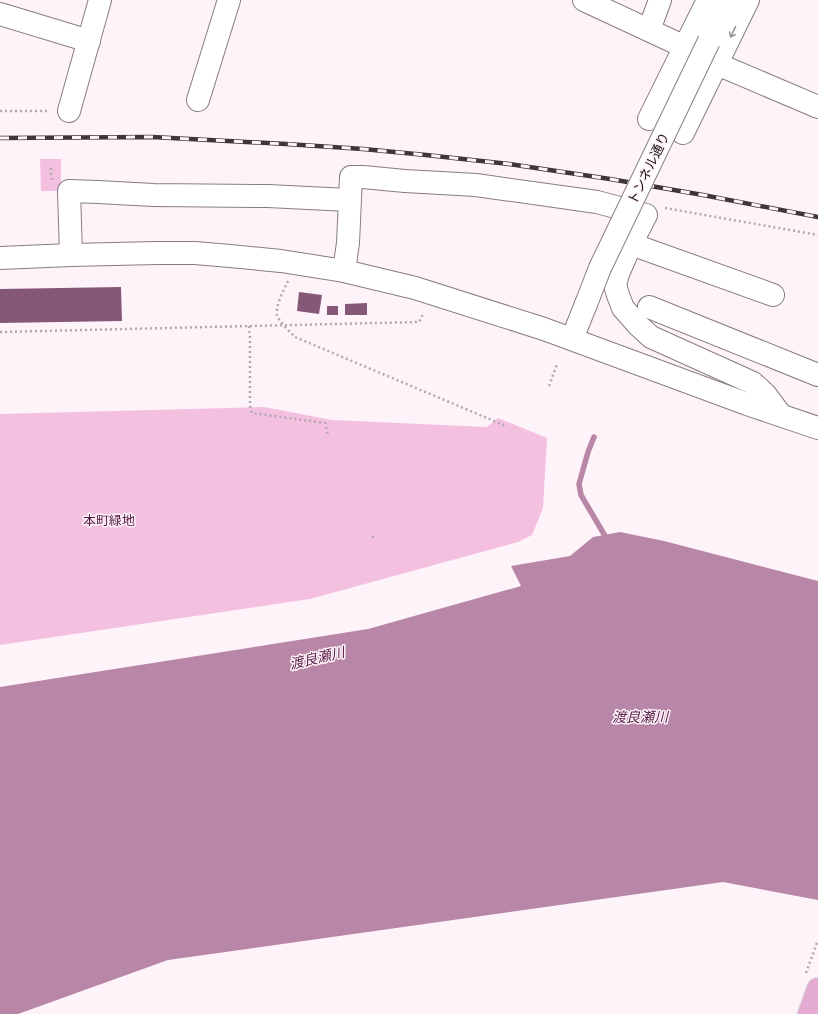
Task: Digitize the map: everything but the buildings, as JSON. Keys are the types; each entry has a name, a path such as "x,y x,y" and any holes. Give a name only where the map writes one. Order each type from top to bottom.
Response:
{"main road":[{"path":"809,1014 818,989"}],"street":[{"path":"69,111 100,0"},
{"path":"198,100 230,0"},
{"path":"584,0 685,47 717,64 818,107"},
{"path":"649,30 660,0"},
{"path":"649,119 708,0"},
{"name":"トンネル通り","path":"572,338 600,268 728,0"},
{"path":"683,132 748,0"},
{"path":"0,14 89,41"},
{"path":"344,271 348,243 351,177 476,185 597,202 646,215 631,244 615,284 618,296 624,308 639,326 651,337 752,383 765,394 780,414"},
{"path":"71,255 69,191 154,195 268,196 350,200"},
{"path":"631,244 773,296"},
{"path":"0,258 195,253 281,261 344,271 415,288 537,326 747,404 818,428"},
{"path":"649,307 818,375"}],"path":[{"path":"0,111 69,111"},
{"path":"646,215 650,209 655,206 818,235"},
{"path":"288,280 279,301 277,314 284,326 295,337 506,426"},
{"path":"0,332 419,322 424,311"},
{"path":"249,326 250,406 252,413 325,423 328,435"},
{"path":"549,386 557,364"},
{"path":"373,536 374,541"}],"green space":[{"path":"40,159 61,159 61,191 41,191"},
{"name":"本町緑地","path":"264,407 332,420 487,427 498,418 547,438 543,508 532,535 518,542 310,599 0,645 0,414"}],"water":[{"name":"渡良瀬川","path":"620,532 664,541 818,581 818,900 723,882 168,960 18,1014 0,1014 0,687 368,629 521,586 511,566 570,556 593,537"}],"waterway":[{"path":"594,437 579,484 581,495 608,541"}],"railway":[{"path":"0,138 152,137 363,149 426,155 509,164 610,179 818,217"}]}
